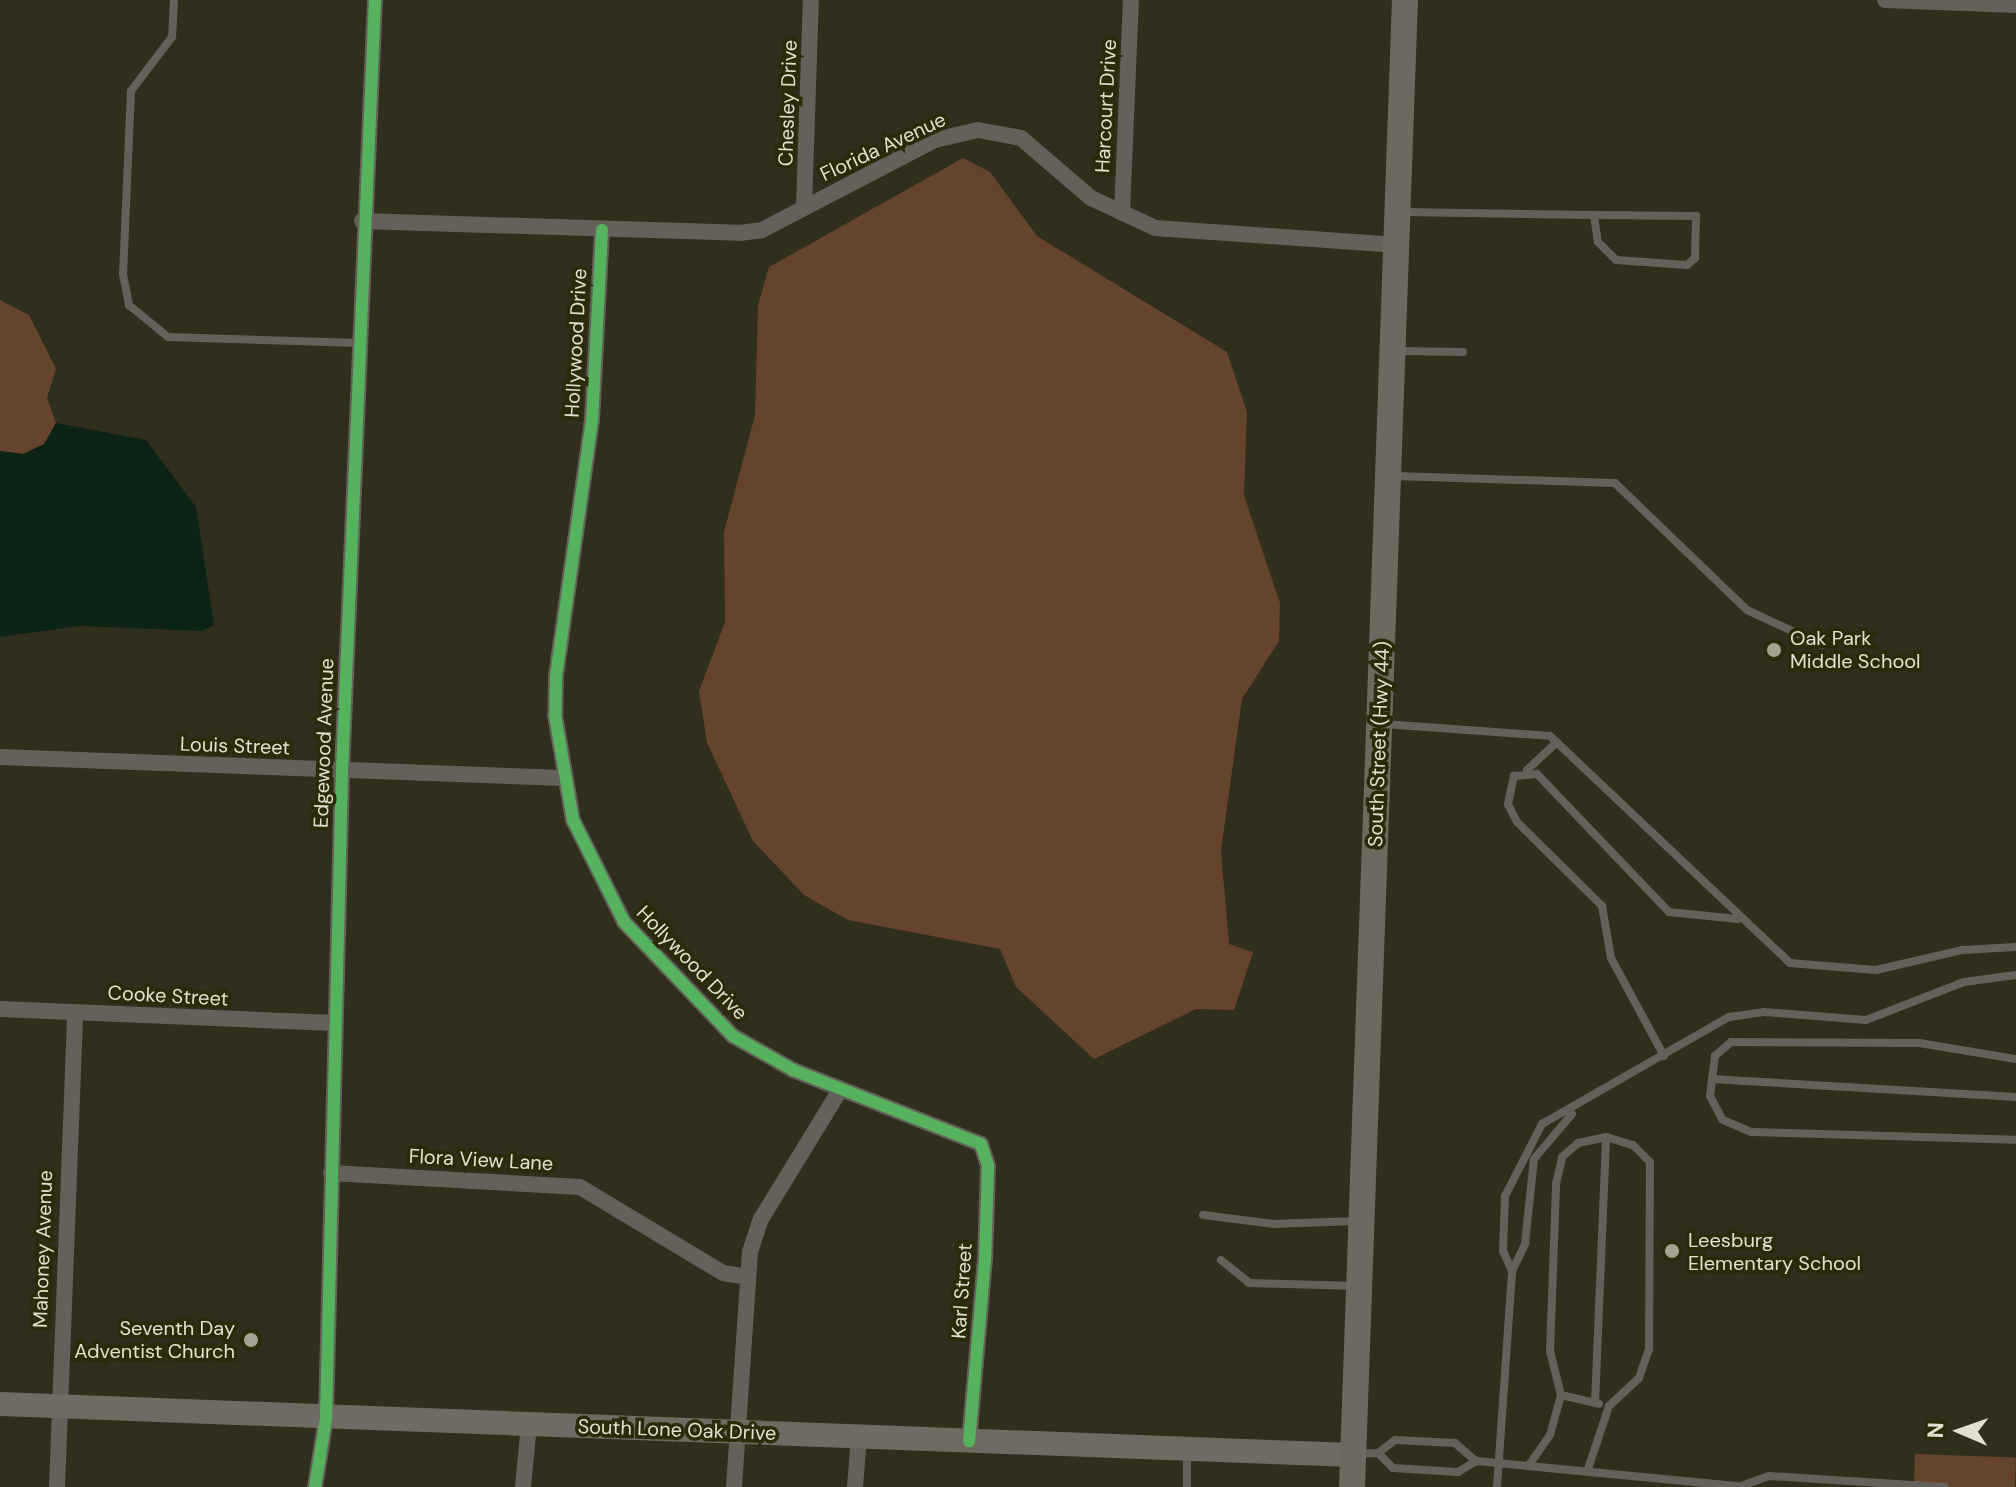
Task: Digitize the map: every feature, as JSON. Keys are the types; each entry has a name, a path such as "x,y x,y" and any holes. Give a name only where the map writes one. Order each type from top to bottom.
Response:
{"main road":[{"name":"South Street (Hwy 44)","path":"1352,1487 1365,1454 1359,1286 1405,0"}],"street":[{"name":"Edgewood Avenue","path":"315,1487 326,1418 342,771 362,221 375,0"},
{"name":"Chesley Drive","path":"804,207 811,0"},
{"name":"Harcourt Drive","path":"1122,213 1131,0"},
{"path":"1885,0 2016,5"},
{"name":"Florida Avenue","path":"362,221 739,233 804,207 935,140 978,130 1021,138 1074,186 1122,213 1180,234 1397,245"},
{"name":"Hollywood Drive","path":"602,230 592,420 558,650 555,715 564,778 601,888 650,953 733,1036 840,1090 981,1144"},
{"name":"Louis Street","path":"0,757 564,778"},
{"name":"Cooke Street","path":"0,1009 335,1023"},
{"name":"Mahoney Avenue","path":"57,1487 75,1012"},
{"path":"734,1487 747,1277 761,1219 840,1090"},
{"name":"Karl Street","path":"969,1441 985,1259 988,1166 981,1144"},
{"name":"Flora View Lane","path":"331,1173 580,1187 723,1273 747,1277"},
{"name":"South Lone Oak Drive","path":"0,1404 1365,1454"},
{"path":"523,1487 529,1425"},
{"path":"855,1487 859,1437"}],"lane":[{"path":"174,0 172,37 131,91 123,274 129,305 168,337 359,343"},
{"path":"1398,211 1696,216 1695,258 1687,265 1616,260 1598,242 1594,215"},
{"path":"1394,351 1463,352"},
{"path":"1389,476 1615,483 1747,610 1822,645"},
{"path":"1380,724 1529,729 1557,742 1739,919 1790,963 1813,969 1876,970 1962,950 2016,947"},
{"path":"1557,742 1509,787 1517,822 1602,906 1611,958 1664,1056"},
{"path":"1527,770 1669,912 1739,919"},
{"path":"1512,1271 1503,1251 1505,1196 1517,1160 1542,1124 1574,1112 1729,1017 1764,1012 1866,1020 1964,982 2016,975"},
{"path":"2016,1059 1919,1043 1731,1042 1715,1056 1710,1096 1723,1120 1751,1132 2016,1140"},
{"path":"1712,1079 2016,1097"},
{"path":"1497,1487 1512,1271 1525,1244 1534,1159 1574,1112"},
{"path":"1595,1403 1606,1137"},
{"path":"1529,1465 1550,1435 1561,1395 1550,1351 1556,1184 1562,1157 1578,1143 1606,1137 1633,1145 1650,1162 1649,1349 1639,1378 1609,1406 1588,1469"},
{"path":"1203,1215 1273,1224 1362,1221"},
{"path":"1221,1260 1249,1283 1359,1286"},
{"path":"1561,1395 1609,1406"},
{"path":"1365,1454 1395,1440 1455,1443 1476,1461"},
{"path":"1187,1449 1187,1487"},
{"path":"1365,1454 1393,1468 1458,1472 1476,1461 1745,1486 1769,1476 1945,1487"}],"shaded area":[{"path":"963,158 990,172 1037,236 1227,352 1247,412 1244,495 1280,603 1279,641 1242,699 1221,851 1229,944 1253,952 1234,1010 1196,1009 1094,1059 1016,987 1000,949 848,920 804,895 753,841 707,743 699,691 725,622 724,532 755,415 758,305 769,267"},
{"path":"0,300 29,315 56,369 47,398 56,423 45,444 23,454 0,451"},
{"path":"56,423 146,440 196,507 214,625 202,631 79,626 0,637 0,451 23,454 44,444"},
{"path":"1915,1454 2016,1458 2015,1487 1914,1487"}],"cycle path":[{"path":"315,1487 326,1418 342,771 375,0"},
{"path":"602,230 592,420 556,676 555,715 573,820 624,922 733,1036 793,1070 981,1144 988,1166 985,1259 969,1441"}],"place":[{"name":"Oak Park Middle School","path":"1774,650"},
{"name":"Leesburg Elementary School","path":"1672,1251"},
{"name":"Seventh Day Adventist Church","path":"251,1340"}]}
